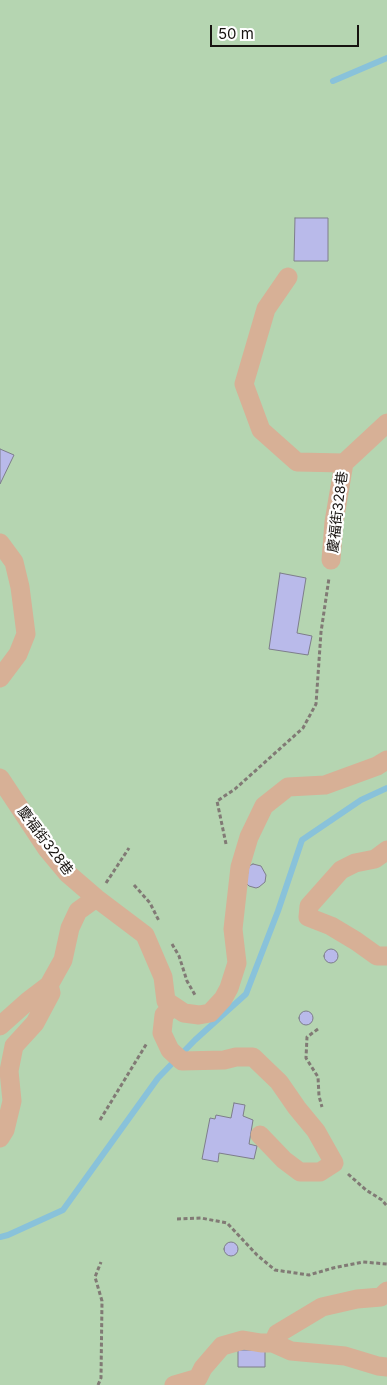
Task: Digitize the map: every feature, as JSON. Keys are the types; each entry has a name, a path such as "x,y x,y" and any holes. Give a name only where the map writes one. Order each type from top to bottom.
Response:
{"street":[{"name":"慶福街328巷","path":"288,277 266,309 244,384 261,430 297,462 344,463"},
{"name":"慶福街328巷","path":"331,560 334,522 344,463 387,423"},
{"path":"0,528 0,538"},
{"path":"0,543 14,562 20,588 26,634 18,654 0,678"},
{"path":"260,1135 284,1160 300,1172 320,1172 334,1164 316,1131 279,1082 252,1058 236,1057 224,1060 176,1056 162,1033 169,1011 199,1015 210,1013 223,999 229,988 237,963 233,929 240,867 249,836 264,806 288,787 325,785 377,766 387,760"},
{"name":"慶福街328巷","path":"0,778 47,849 67,873 96,898 145,935 163,977 169,1011"},
{"path":"387,850 375,859 355,863 341,870 309,906 308,917 356,940 377,956 387,956"},
{"path":"0,1026 49,985 63,960 70,928 78,911 96,898"},
{"path":"0,1138 5,1130 12,1102 9,1071 14,1046 35,1023 51,993 49,985"},
{"path":"273,1343 277,1334 322,1307 357,1299 381,1297 387,1291"},
{"path":"174,1385 198,1378 203,1368 222,1346 243,1340 273,1343 290,1351 345,1356 387,1367"}],"path":[{"path":"226,847 216,802 235,789 303,728 316,704 321,632 331,560"},
{"path":"96,898 130,848"},
{"path":"100,1120 169,1011"},
{"path":"318,1029 307,1037 306,1058 318,1077 319,1096 323,1111"},
{"path":"334,1164 366,1190 382,1200 387,1206"},
{"path":"177,1220 201,1218 227,1223 257,1255 275,1270 309,1275 363,1262 387,1264"},
{"path":"98,1385 101,1378 102,1301 95,1277 101,1262"}],"green space":[{"path":"0,0 387,0 387,1385 0,1385"}],"building":[{"path":"295,218 328,218 328,261 294,261"},
{"path":"0,449 14,455 0,484"},
{"path":"280,573 306,578 297,633 312,636 308,655 269,649"},
{"path":"253,864 261,866 266,875 265,882 256,888 246,883 249,866"},
{"path":"331,949 336,951 338,956 336,961 331,963 326,961 324,956 326,951"},
{"path":"303,1011 309,1011 313,1018 309,1025 303,1025 299,1021 299,1015"},
{"path":"234,1103 245,1105 243,1116 253,1120 249,1144 257,1146 254,1159 219,1153 218,1162 202,1159 210,1118 215,1119 216,1115 231,1118"},
{"path":"231,1242 236,1244 238,1249 236,1254 231,1256 226,1254 224,1249 226,1244"},
{"path":"238,1350 265,1350 265,1367 238,1367"}],"waterway":[{"path":"333,81 387,58"},
{"path":"0,1237 63,1210 158,1078 195,1040 246,994 278,911 302,840 361,800 387,788"}]}
